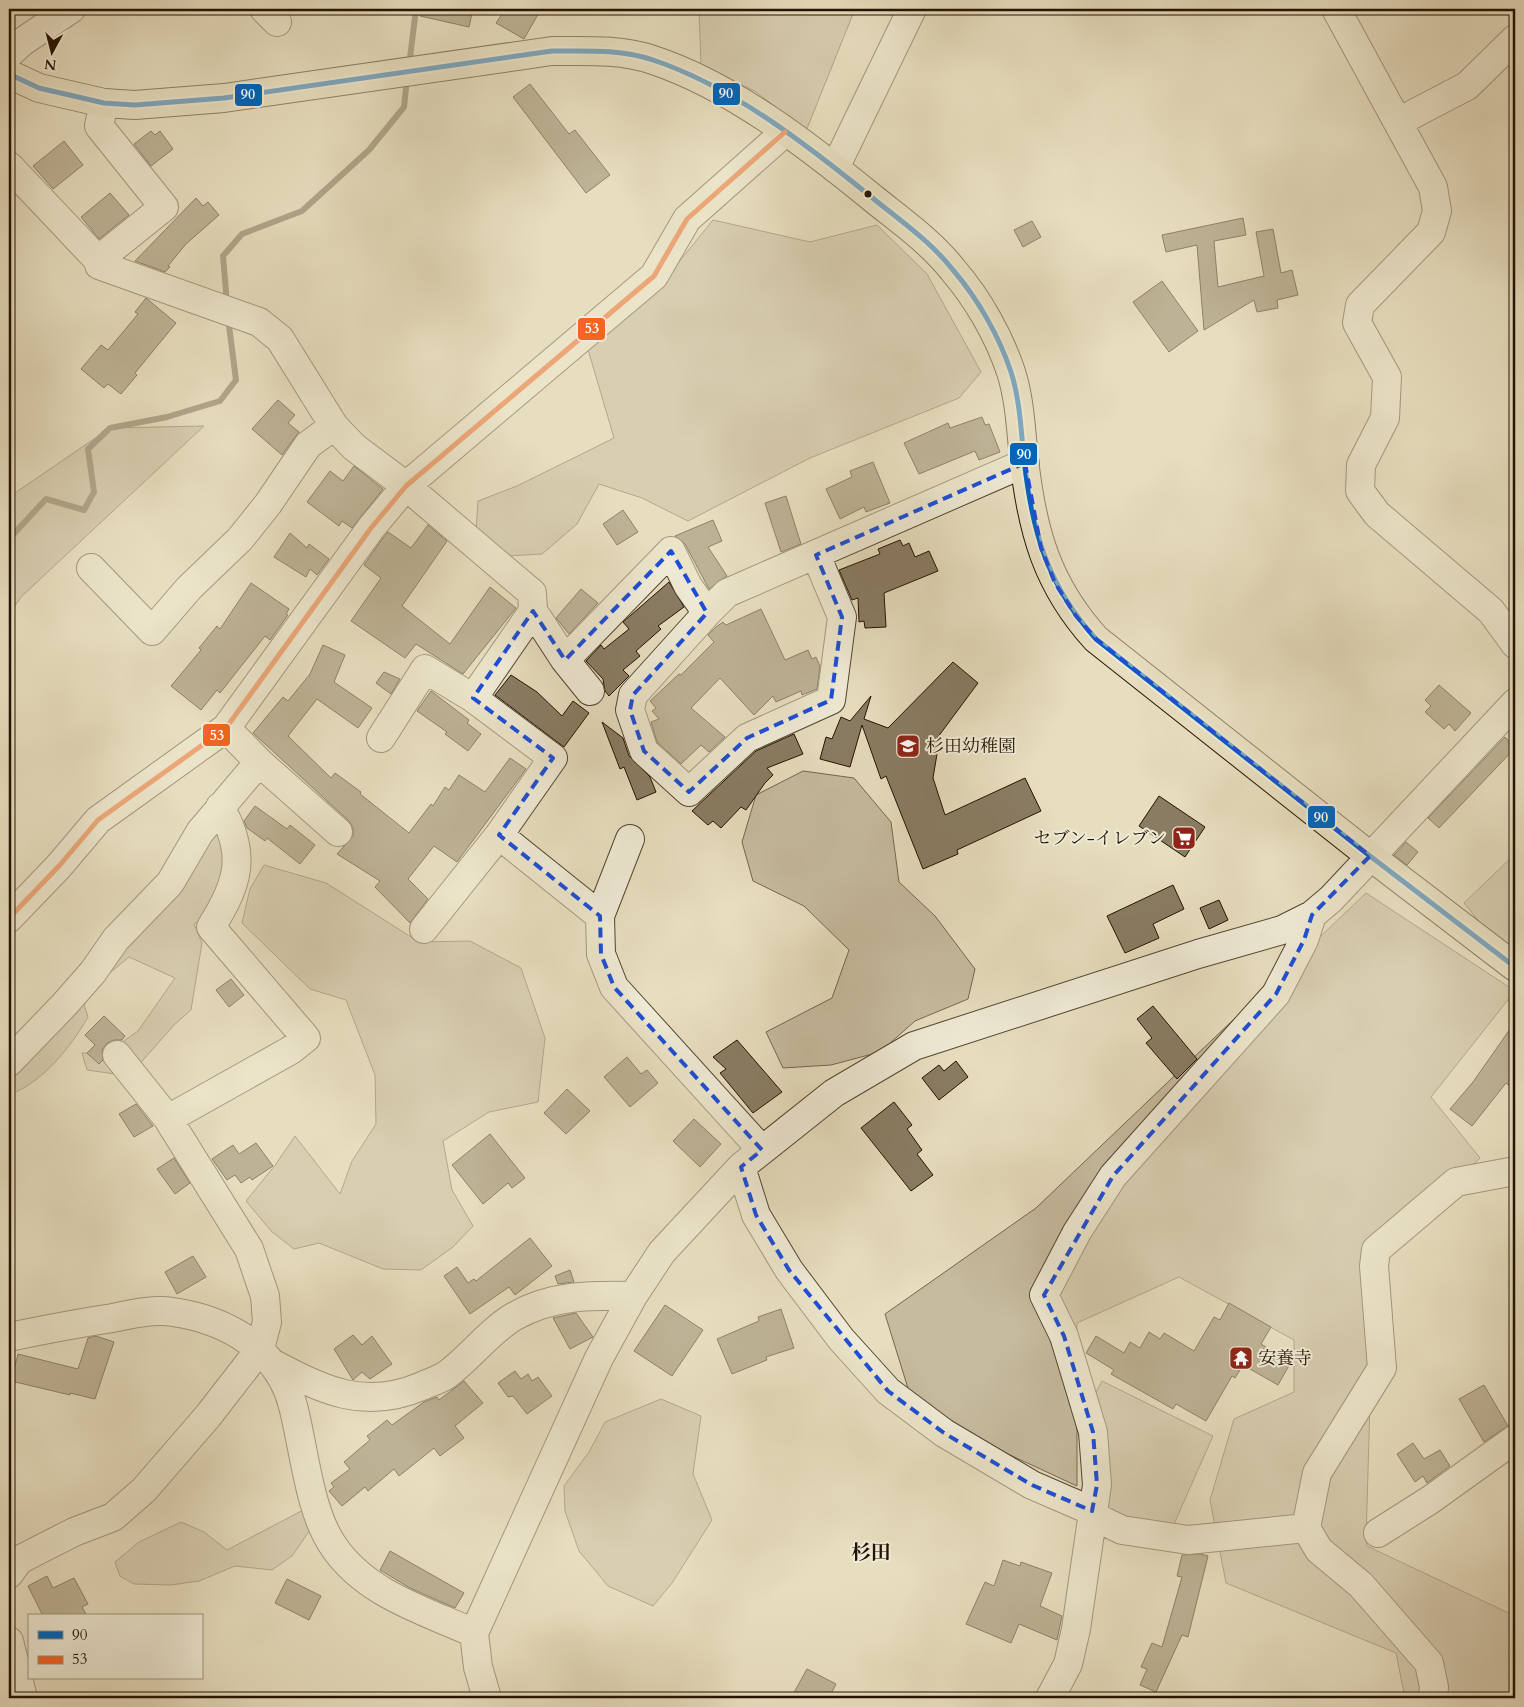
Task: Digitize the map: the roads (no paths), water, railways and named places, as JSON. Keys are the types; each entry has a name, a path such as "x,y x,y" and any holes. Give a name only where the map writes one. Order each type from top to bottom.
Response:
{"main road":[{"path":"9,74 39,88 104,103 136,105 181,102 552,51 600,51 650,59 703,79 785,132 835,168 953,268 970,292 996,334 1012,374 1028,495 1041,548 1055,583 1076,616 1096,639 1515,968"}],"street":[{"path":"9,54 22,42 71,9"},
{"path":"835,168 912,9"},
{"path":"1336,9 1433,186 1437,211 1431,232 1360,305 1357,323 1387,376 1385,418 1361,465 1360,491 1377,514 1491,611 1515,644"},
{"path":"1398,122 1467,86 1515,39"},
{"path":"98,260 164,207 99,126 104,103"},
{"path":"9,918 59,866 98,820 226,728 372,528 406,486 654,276 687,220 785,132"},
{"path":"9,166 98,260 99,265 259,322 280,339 334,426 354,447 406,486 532,593 533,611 565,660 590,691"},
{"path":"91,568 152,631 189,588 240,539 268,504 308,445 334,426"},
{"path":"816,555 842,617 830,700 747,738 689,792 644,751 630,710 633,695 707,613 727,594 1024,463"},
{"path":"565,660 671,551 688,586 707,613"},
{"path":"473,698 533,611"},
{"path":"381,738 425,669 473,698 553,758 499,835 424,929"},
{"path":"487,1698 478,1667 474,1633 599,1358 632,1296 662,1252 741,1167 834,1093 914,1046 1198,954 1282,930 1312,915 1331,899 1515,703"},
{"path":"226,728 259,762 338,832"},
{"path":"9,1062 64,1005 93,972 116,939 170,883 200,832 259,762"},
{"path":"168,1119 291,1050 306,1038 211,927 229,899 238,860 232,828 220,807"},
{"path":"499,835 600,916"},
{"path":"630,839 600,916 601,954 614,987 762,1150"},
{"path":"1050,1698 1068,1664 1076,1629 1097,1485 1093,1432 1064,1336 1044,1295 1077,1232 1113,1176 1276,994 1304,940 1312,915"},
{"path":"9,1574 18,1560 74,1532 113,1517 138,1495 208,1416 265,1356 266,1296 249,1249 168,1119 116,1055"},
{"path":"741,1167 756,1215 789,1270 841,1339 888,1392 944,1433 1032,1485 1092,1513 1122,1530 1188,1540 1306,1528"},
{"path":"1433,1698 1434,1687 1429,1663 1361,1585 1319,1550 1306,1528 1317,1474 1382,1368 1374,1266 1376,1250 1456,1182 1515,1171"},
{"path":"265,1356 314,1385 349,1396 375,1399 407,1393 448,1375 513,1316 542,1303 580,1295 632,1296"},
{"path":"9,1337 146,1312 172,1311 224,1325 254,1343 283,1377 293,1404 320,1522 334,1547 352,1569 382,1592 474,1633"},
{"path":"1378,1533 1430,1500 1515,1439"},
{"path":"9,1641 23,1698"}],"waterway":[{"path":"409,66 416,9"},
{"path":"227,303 223,256 242,234 302,211 369,150 404,107 407,79"},
{"path":"9,539 46,499 84,510 94,492 88,449 110,428 167,417 220,401 236,380 228,318"}],"place":[{"name":"杉田幼稚園","path":"908,746"},
{"name":"セブン-イレブン","path":"1184,838"},
{"name":"安養寺","path":"1241,1358"}],"district":[{"name":"杉田","path":"871,1552"}]}
